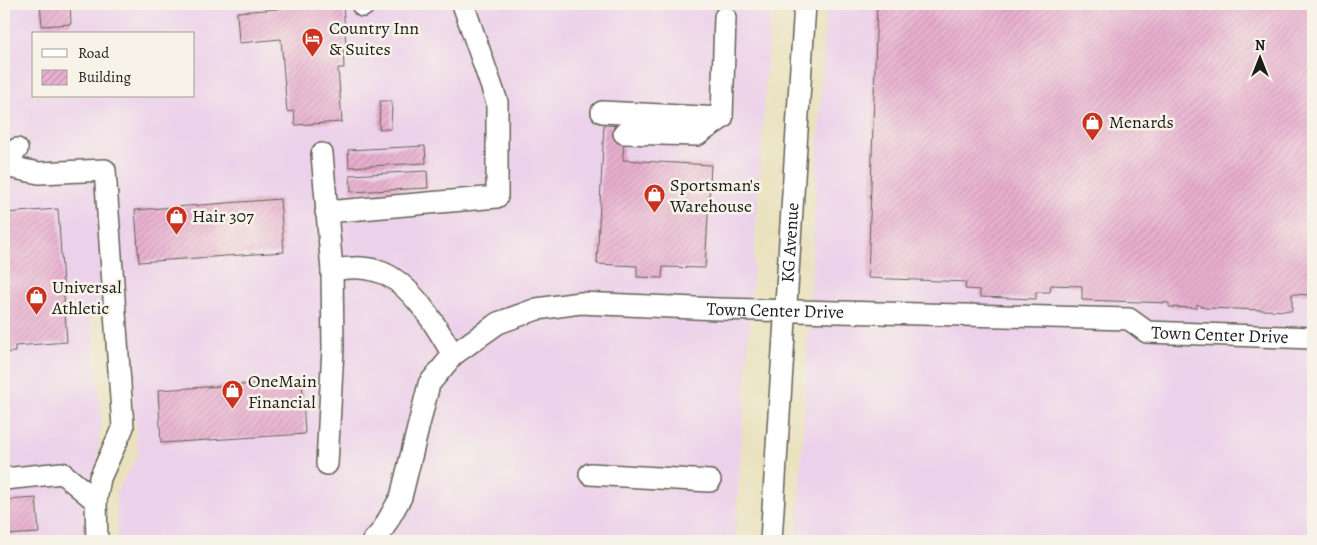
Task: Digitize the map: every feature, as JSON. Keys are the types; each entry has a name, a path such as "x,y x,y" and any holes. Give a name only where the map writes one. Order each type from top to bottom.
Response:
{"street":[{"path":"326,212 497,197 497,102 462,4"},
{"name":"KG Avenue","path":"771,541 784,311 805,4"},
{"path":"722,118 726,17"},
{"path":"602,112 722,118"},
{"path":"624,133 697,135 722,118"},
{"path":"17,148 4,166 39,173 105,170 122,426 100,478 96,501 96,541"},
{"path":"322,154 332,270 333,348 327,464"},
{"path":"332,270 355,267 378,271 400,284 417,300 435,324 454,355"},
{"name":"Town Center Drive","path":"373,541 382,531 401,497 429,384 454,355 498,323 537,308 590,303 784,311 1129,319 1147,332 1313,338"},
{"path":"4,479 62,473 96,501"},
{"path":"590,474 710,481"}],"shaded area":[{"path":"4,4 771,4 735,541 118,541 116,493 138,455 126,307 90,310 102,420 87,541 4,541"},
{"path":"826,4 1313,4 1313,541 797,541"}],"building":[{"path":"40,4 70,4 71,24 42,26"},
{"name":"Country Inn & Suites","path":"277,4 343,4 346,46 343,46 344,68 338,68 342,122 295,125 294,111 287,112 281,39 239,43 237,12 278,9"},
{"name":"Menards","path":"877,4 1313,4 1313,295 1292,294 1292,311 1205,308 1197,304 1197,308 1169,307 1169,303 1082,300 1082,286 1051,285 1050,292 1036,292 1036,299 980,297 980,290 965,289 966,282 868,278"},
{"path":"380,101 392,101 391,129 379,129"},
{"name":"Sportsman's Warehouse","path":"604,125 624,126 623,160 711,165 705,268 663,267 662,278 637,277 637,266 597,264"},
{"path":"425,146 426,163 349,167 348,150"},
{"path":"427,171 428,188 351,192 350,175"},
{"path":"280,199 284,252 139,262 135,210"},
{"path":"58,209 67,342 15,346 15,352 4,353 5,213"},
{"path":"302,381 305,434 161,443 158,390"},
{"path":"36,498 39,533 4,535 4,500"}],"place":[{"name":"Country Inn & Suites","path":"313,57"},
{"name":"Menards","path":"1093,141"},
{"name":"Sportsman's Warehouse","path":"654,214"},
{"name":"Hair 307","path":"176,235"},
{"name":"Universal Athletic","path":"36,316"},
{"name":"OneMain Financial","path":"232,410"}]}
